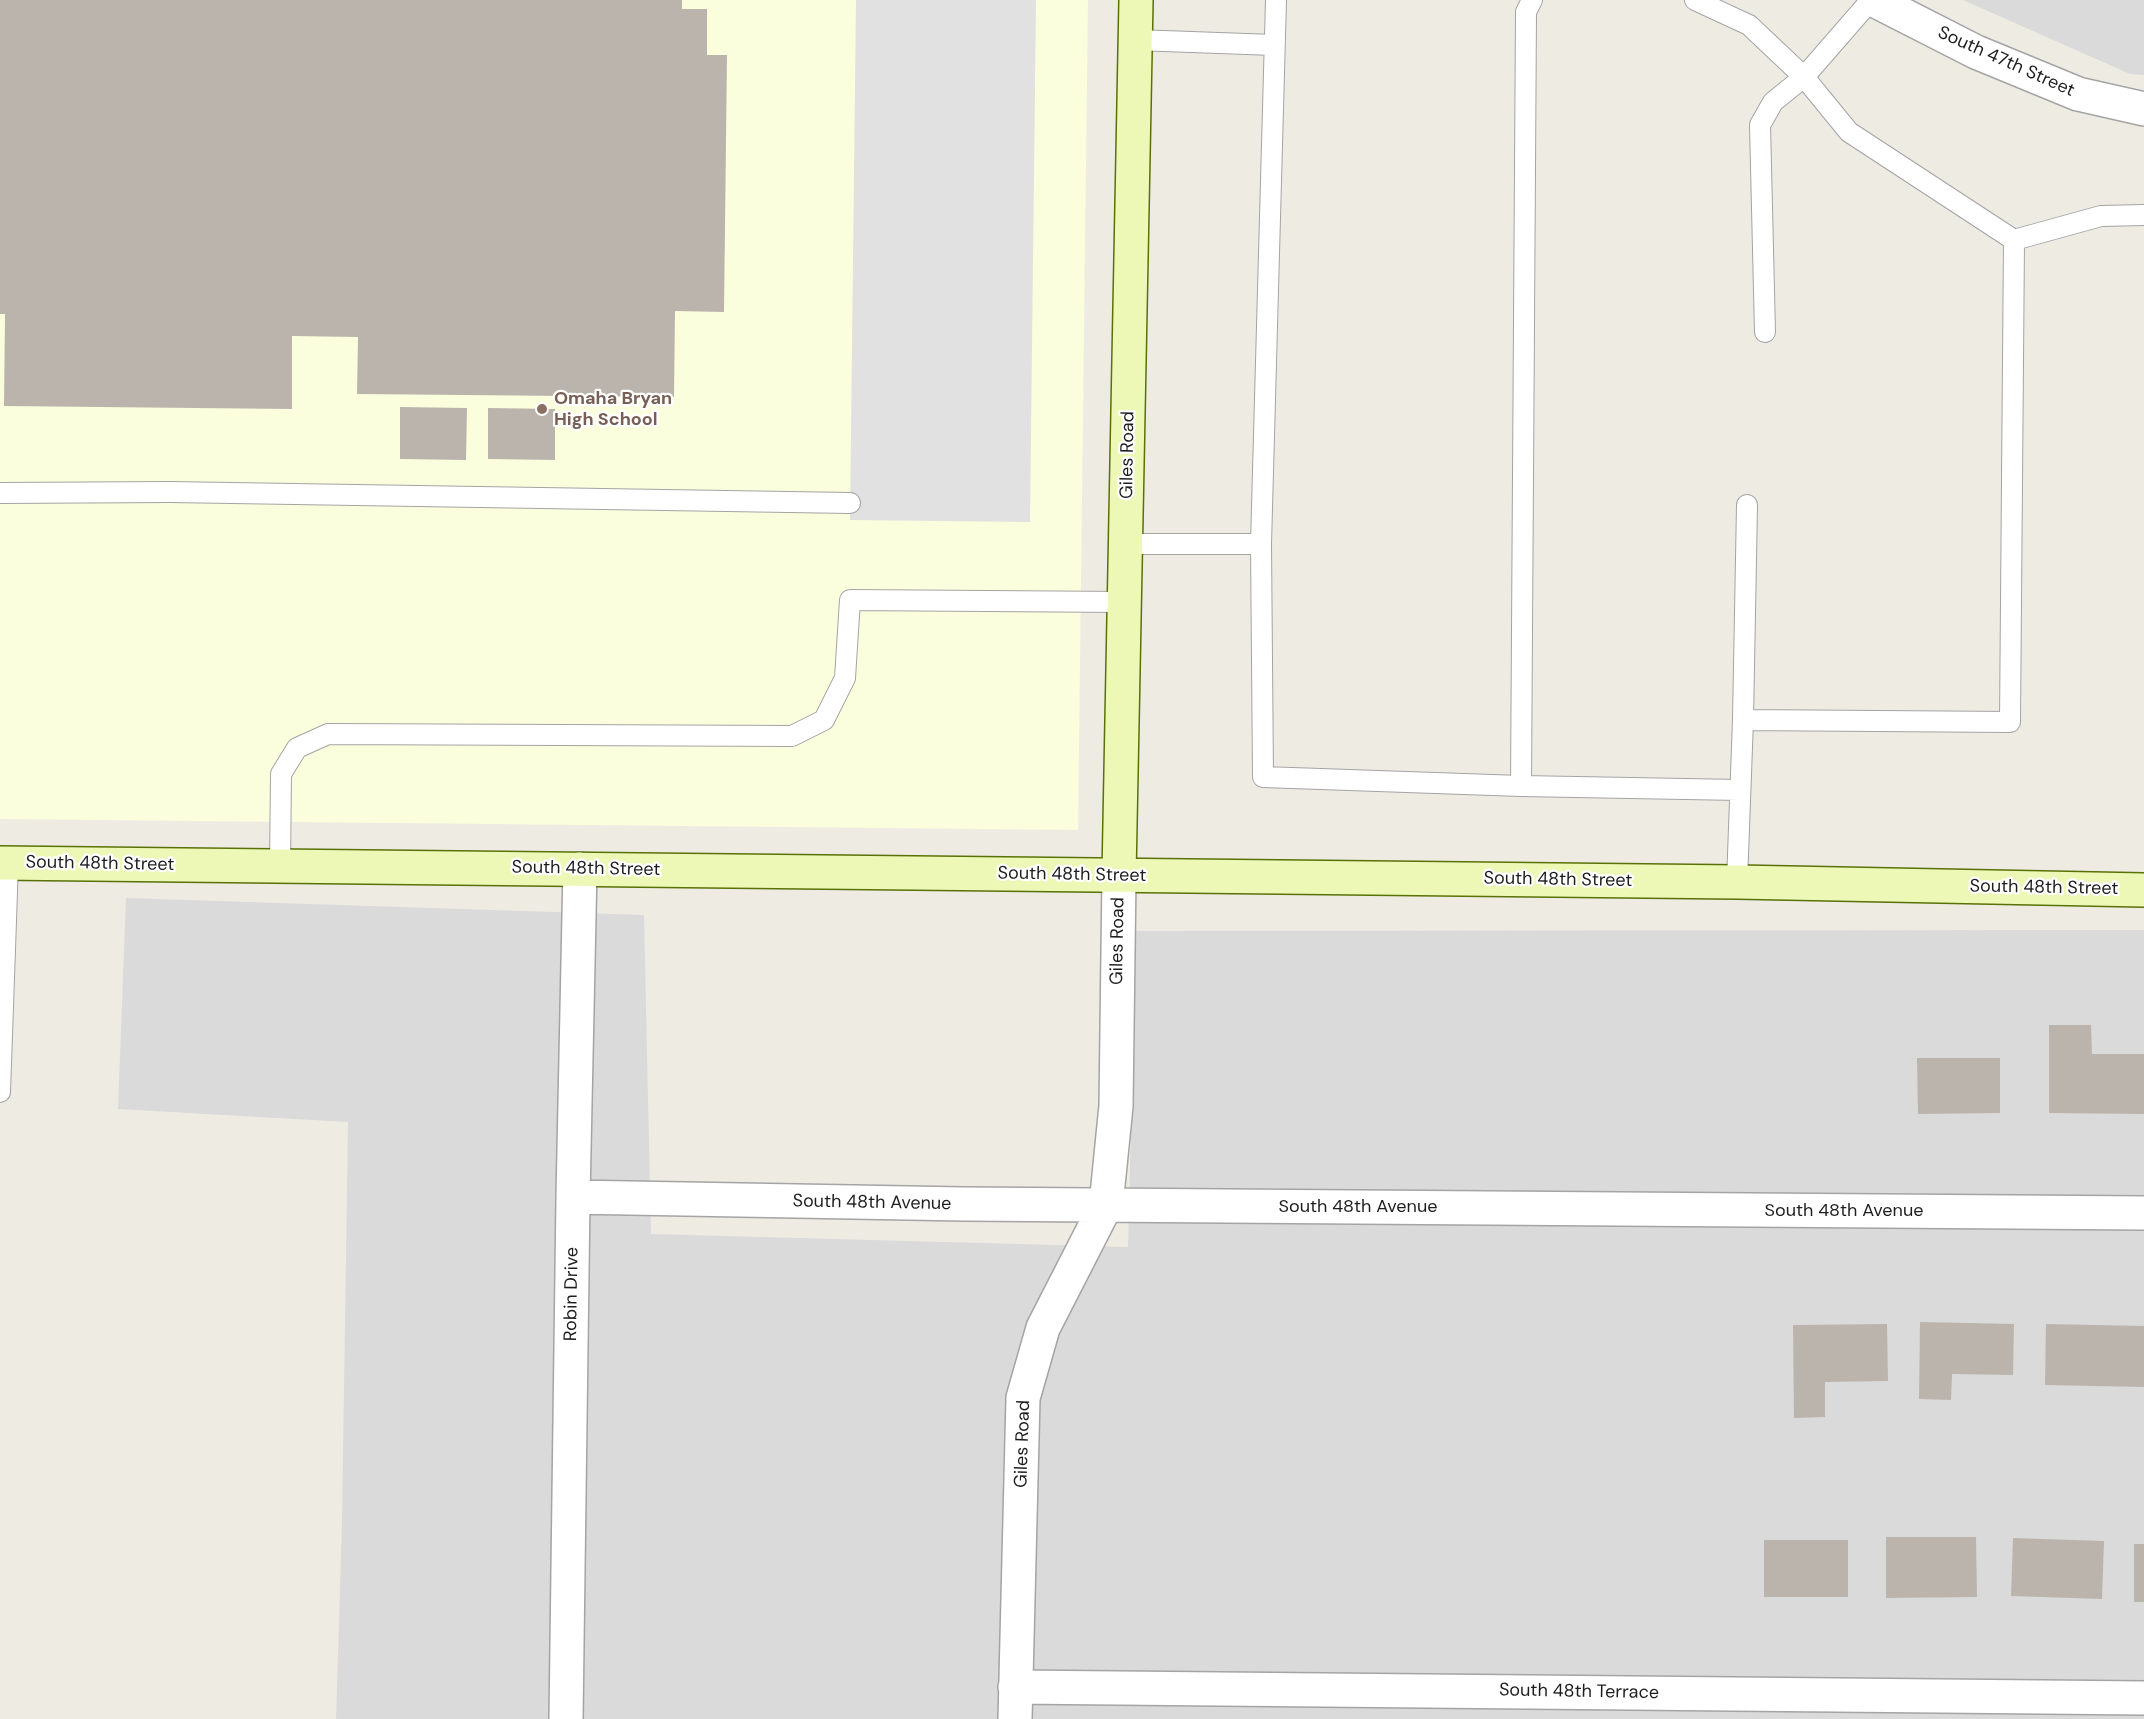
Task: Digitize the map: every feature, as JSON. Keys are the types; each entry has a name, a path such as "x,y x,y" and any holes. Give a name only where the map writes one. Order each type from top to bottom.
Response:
{"street":[{"name":"Giles Road","path":"1015,1719 1023,1398 1043,1328 1106,1205 1116,1106 1136,0"},
{"name":"South 47th Street","path":"1873,0 1976,52 2078,94 2144,109"},
{"name":"South 48th Street","path":"4,863 1737,882 2144,890"},
{"name":"Robin Drive","path":"566,1719 580,869"},
{"name":"South 48th Avenue","path":"573,1197 1106,1205 2144,1213"},
{"name":"South 48th Terrace","path":"1015,1687 2144,1698"}],"lane":[{"path":"1276,0 1261,544 1263,777 1521,786 1740,790"},
{"path":"1521,786 1526,12 1532,0"},
{"path":"1695,0 1749,25 1804,77 1849,132 2014,240 2101,216 2144,215"},
{"path":"1765,332 1760,125 1773,102 1804,77 1873,0"},
{"path":"1136,40 1275,45"},
{"path":"1743,720 2010,722 2014,240"},
{"path":"0,493 170,492 850,503"},
{"path":"1737,882 1747,505"},
{"path":"1126,544 1261,544"},
{"path":"280,867 281,774 297,748 328,734 792,736 824,720 845,678 850,600 1124,603"},
{"path":"0,1092 4,863"}],"shaded area":[{"name":"Omaha Bryan High School","path":"0,0 1088,0 1078,830 0,819"},
{"path":"856,0 1036,0 1030,522 850,520"},
{"path":"1963,0 2144,0 2144,75 2130,74"},
{"path":"126,898 644,915 651,1234 1128,1247 1136,931 2144,930 2144,1719 336,1719 342,1523 348,1122 118,1109"}],"building":[{"path":"0,0 682,0 682,9 707,9 707,55 727,55 724,312 675,311 674,397 357,394 358,337 292,336 292,409 4,406 5,314 0,314"},
{"path":"400,407 467,408 466,460 400,459"},
{"path":"488,408 555,409 555,460 488,459"},
{"path":"2049,1025 2091,1025 2092,1054 2144,1054 2144,1114 2049,1113"},
{"path":"1917,1058 2000,1058 2000,1113 1918,1114"},
{"path":"1920,1322 2014,1324 2013,1375 1952,1374 1951,1400 1919,1399"},
{"path":"1887,1324 1888,1381 1825,1382 1825,1417 1794,1418 1793,1325"},
{"path":"2046,1324 2144,1326 2144,1387 2045,1385"},
{"path":"1886,1537 1976,1537 1977,1597 1886,1598"},
{"path":"2013,1538 2104,1541 2102,1599 2011,1596"},
{"path":"1764,1540 1848,1540 1848,1597 1764,1597"},
{"path":"2134,1544 2144,1544 2144,1602 2134,1602"}],"place":[{"name":"Omaha Bryan High School","path":"542,409"}]}
